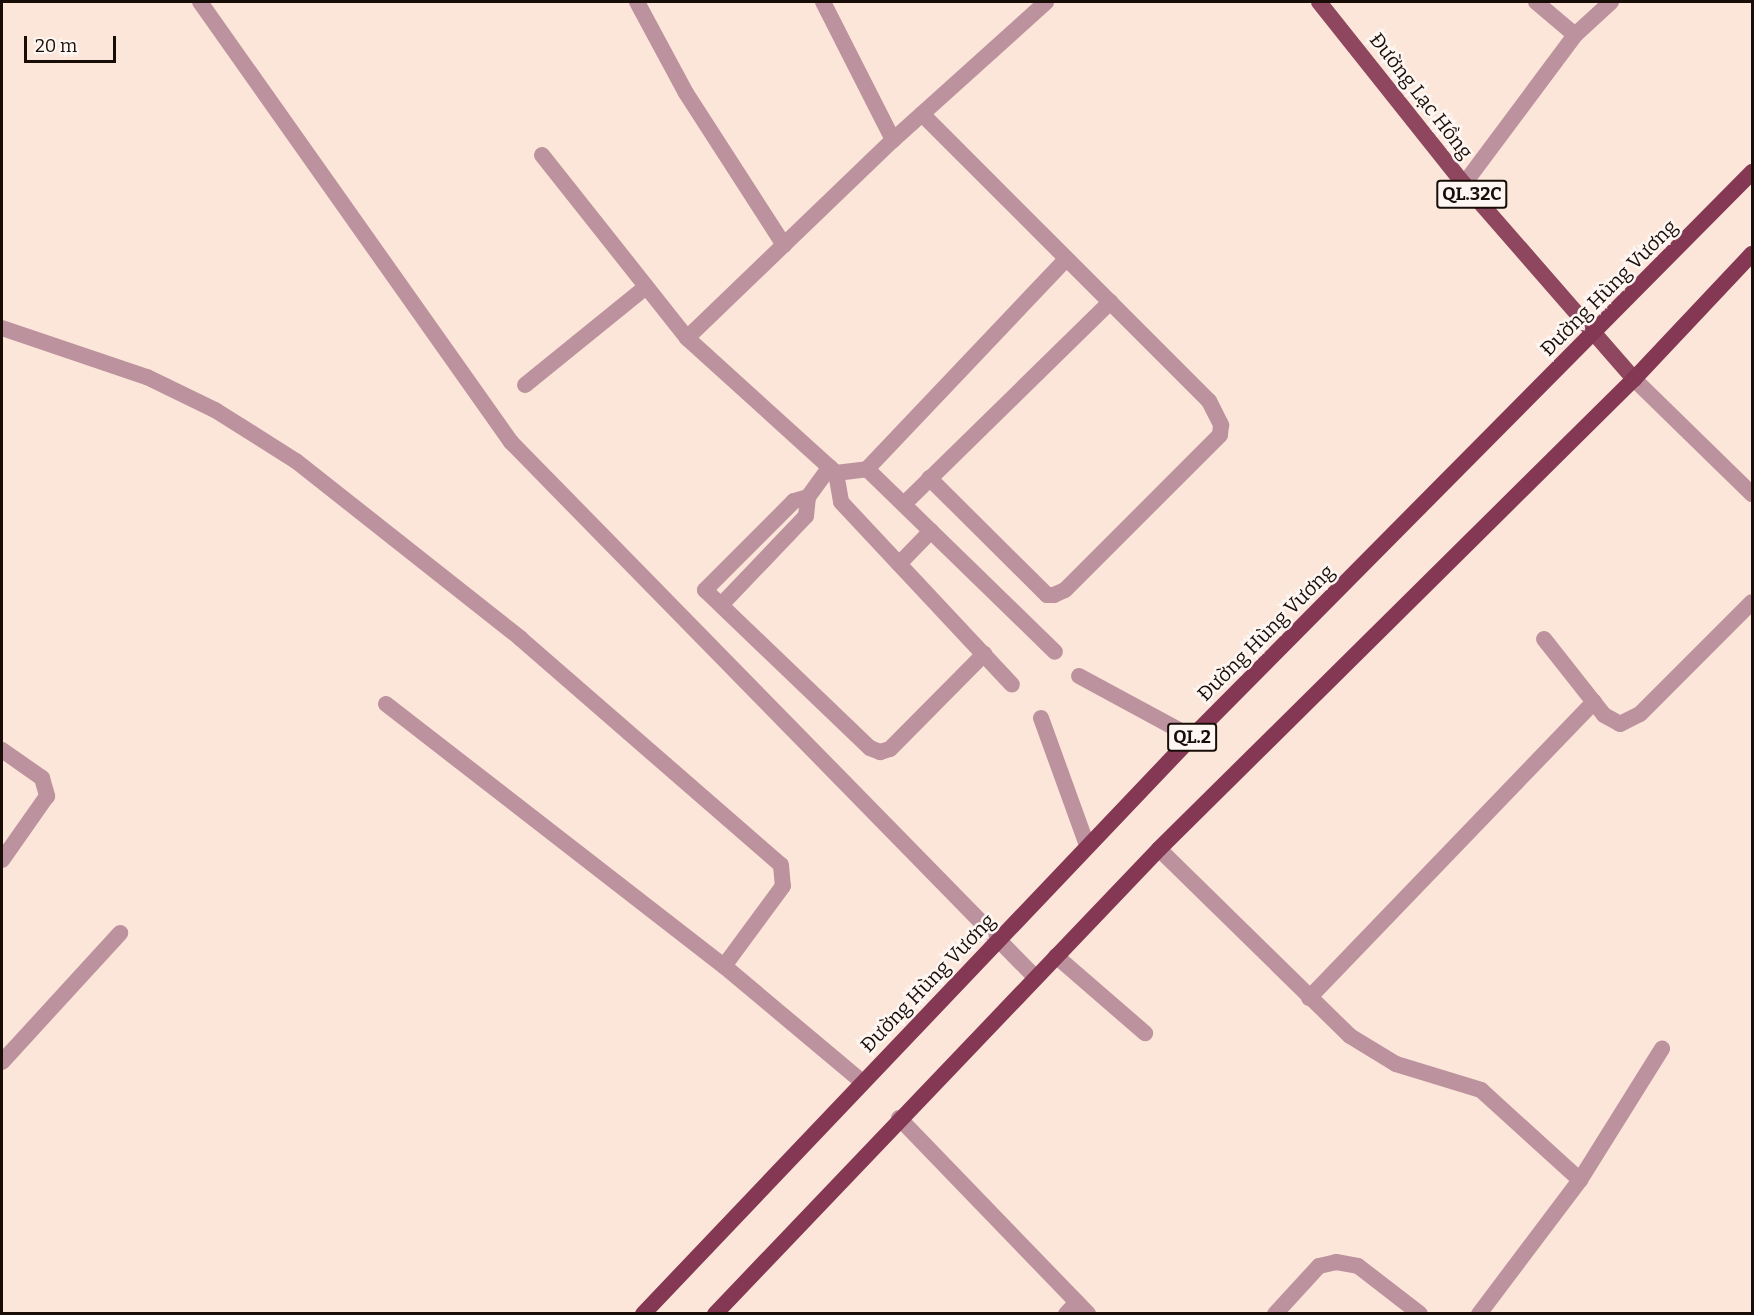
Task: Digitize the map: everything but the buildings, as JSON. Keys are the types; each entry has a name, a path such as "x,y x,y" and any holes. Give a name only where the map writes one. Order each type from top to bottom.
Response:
{"highway":[{"name":"Đường Hùng Vương","path":"643,1314 1087,845 1752,172"},
{"name":"QL.2","path":"715,1314 899,1118 1159,849 1634,379 1752,254"}],"main road":[{"name":"Đường Lạc Hồng","path":"1319,2 1464,184 1634,379"}],"street":[{"path":"200,2 511,442 1035,977"},
{"path":"637,2 686,93 784,245"},
{"path":"824,2 893,140"},
{"path":"687,338 893,140 1046,2"},
{"path":"1536,2 1575,35"},
{"path":"1464,184 1575,35 1611,2"},
{"path":"922,114 1209,401 1218,414 1220,435 1065,590 1047,595 929,478"},
{"path":"542,155 687,338 833,470 841,502 1012,686"},
{"path":"984,654 890,749 880,752 870,748 705,590 794,501 808,497 833,470 867,469 1066,259"},
{"path":"525,385 646,287"},
{"path":"904,504 1110,302"},
{"path":"2,328 147,377 215,410 296,461 521,639 781,865 783,886 724,966"},
{"path":"1634,379 1752,494"},
{"path":"867,469 1055,652"},
{"path":"721,605 806,516 808,497"},
{"path":"899,564 931,531"},
{"path":"1544,639 1594,702 1613,722 1630,722 1752,602"},
{"path":"1079,676 1192,737"},
{"path":"1309,998 1594,702"},
{"path":"386,704 724,966 862,1082"},
{"path":"1041,718 1087,845"},
{"path":"2,750 42,778 47,796 2,860"},
{"path":"1159,849 1350,1036 1380,1057 1481,1090 1580,1180"},
{"path":"2,1062 120,933"},
{"path":"1056,956 1145,1033"},
{"path":"1479,1314 1580,1180 1662,1049"},
{"path":"899,1118 1077,1310"},
{"path":"1275,1314 1319,1266 1336,1262 1358,1266 1420,1314"}]}
